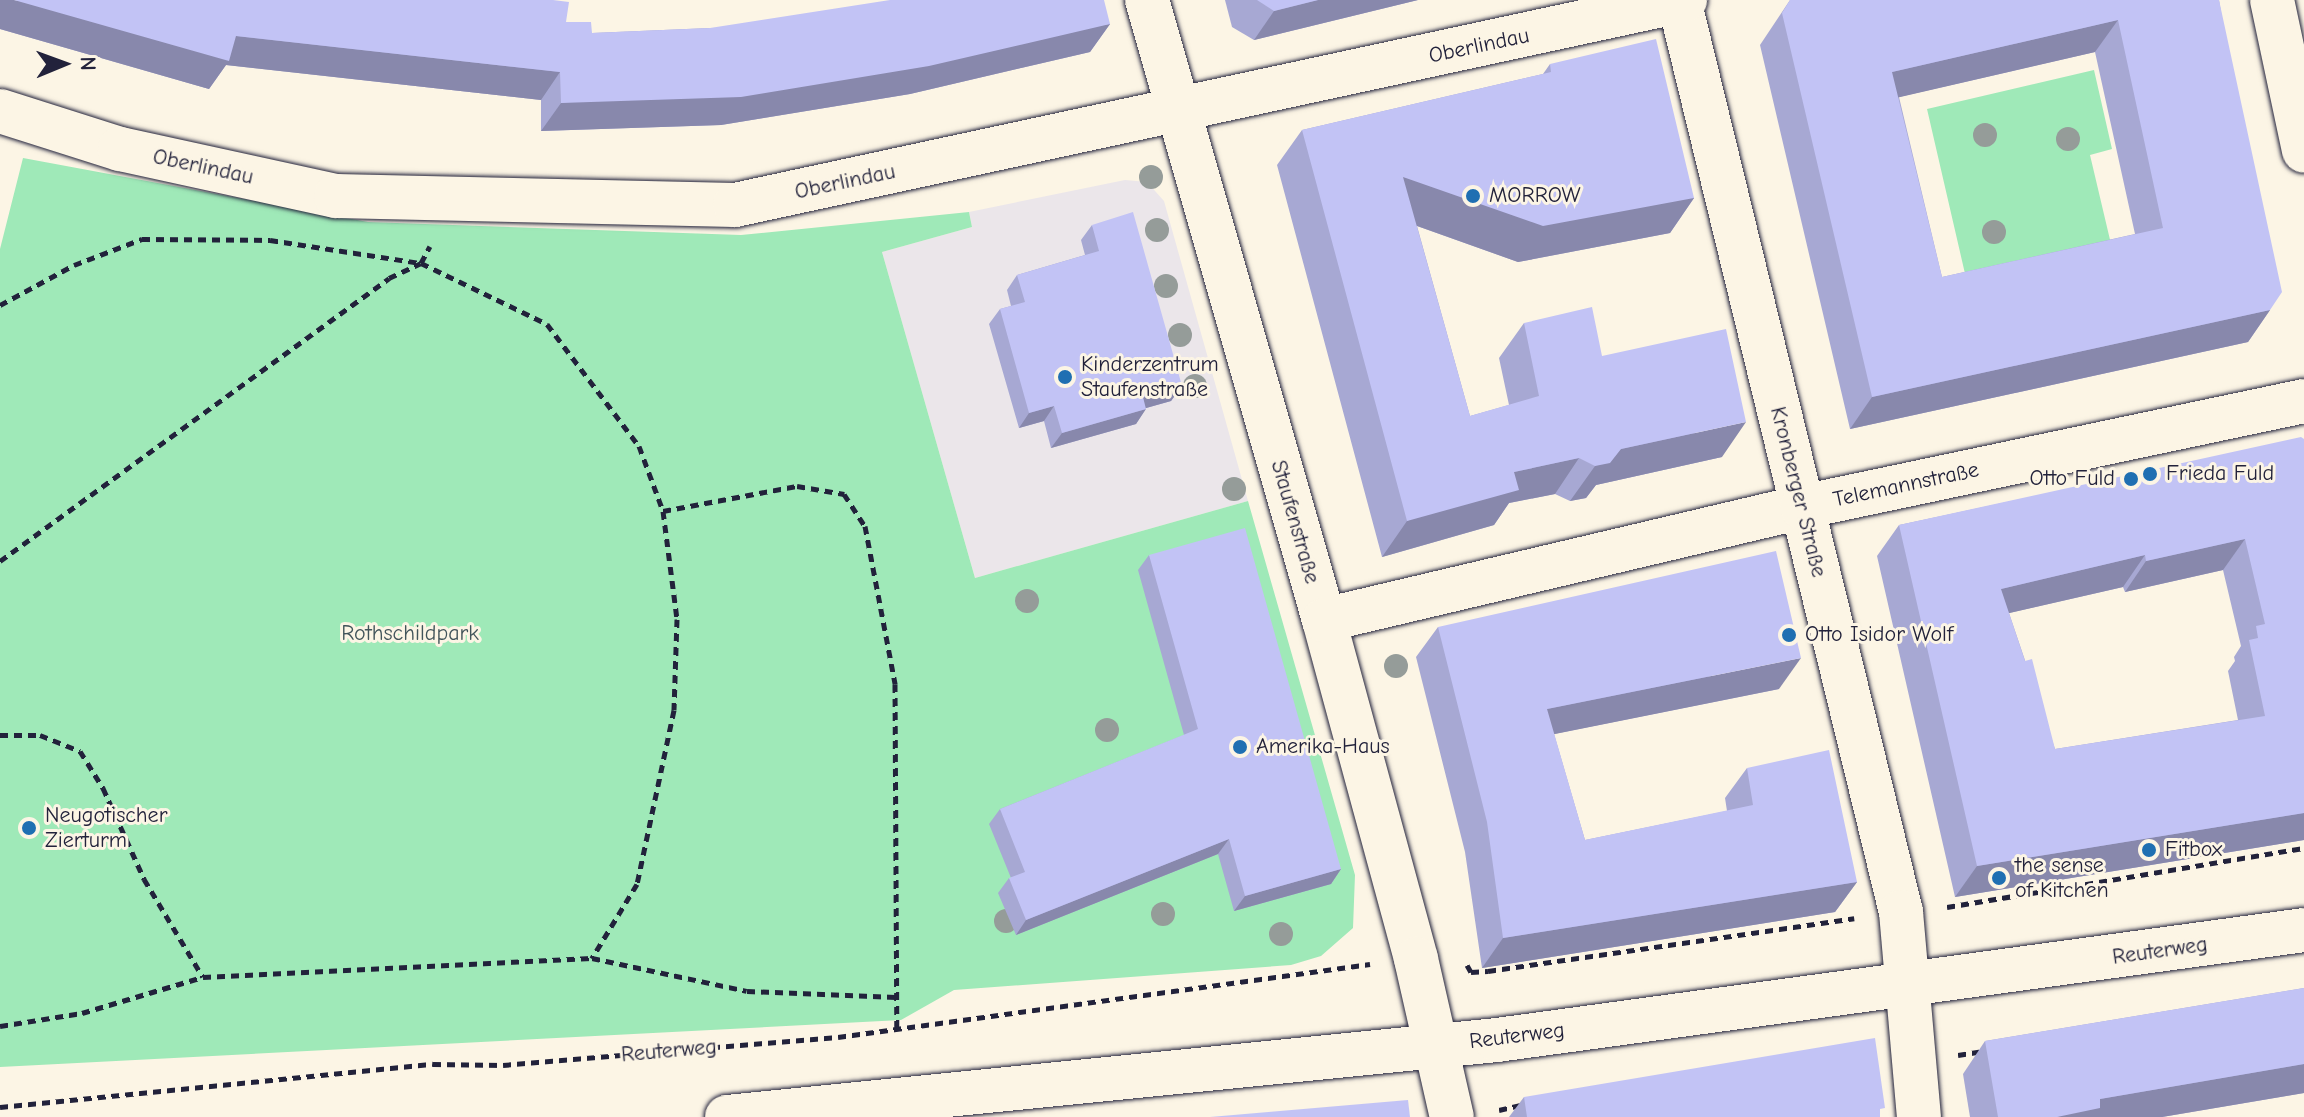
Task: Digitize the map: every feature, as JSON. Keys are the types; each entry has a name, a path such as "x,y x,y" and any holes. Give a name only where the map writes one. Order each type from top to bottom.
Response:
{"street":[{"name":"Staufenstraße","path":"1147,0 1324,620 1416,959 1432,1047 1452,1117"},
{"name":"Oberlindau","path":"0,111 120,149 336,196 453,202 735,205 1177,112 1681,0"},
{"name":"Kronberger Straße","path":"1681,0 1901,912 1911,985 1919,1117"},
{"path":"2272,0 2304,151"},
{"name":"Telemannstraße","path":"1324,620 1802,507 2304,401"},
{"name":"Reuterweg","path":"727,1117 815,1114 1432,1047 2304,930"}],"path":[{"path":"0,561 389,278 421,263 453,202"},
{"path":"0,305 74,265 142,239 270,240 421,263 547,324 639,446 663,511 677,619 674,710 637,884 592,958"},
{"path":"663,511 797,486 844,494 865,526 895,684 897,1029"},
{"path":"0,735 40,735 80,751 103,788 144,879 203,977"},
{"path":"1488,971 1901,912 2304,848"},
{"path":"0,1026 82,1013 203,977 592,958 747,991 896,997"},
{"name":"Reuterweg","path":"0,1107 433,1064 503,1065 897,1029 1335,968"}],"shaded area":[{"name":"Kinderzentrum Staufenstraße","path":"1125,180 1147,182 1164,201 1248,501 975,578 882,252 972,227 969,212"}],"green space":[{"path":"2094,70 2112,149 2090,155 2111,244 1966,278 1927,109"},
{"name":"Rothschildpark","path":"23,158 368,222 741,235 969,212 972,227 882,252 975,578 1248,501 1355,875 1353,928 1321,956 1291,965 954,990 901,1020 0,1067 0,249"}],"building":[{"path":"14,0 553,0 569,2 566,22 591,22 592,33 710,28 890,0 1104,0 1110,24 929,66 741,97 561,103 560,72 236,36 229,61"},
{"path":"1257,0 1318,0 1274,11"},
{"path":"1790,0 2219,0 2282,292 2270,310 1872,397 1782,13","holes":["2118,20 2163,228 1942,277 1892,72"]},
{"path":"1656,39 1694,198 1543,226 1403,177 1470,416 1539,396 1524,323 1592,307 1602,356 1726,329 1746,422 1621,449 1610,463 1595,466 1579,458 1514,472 1519,490 1407,521 1302,130 1551,72 1550,64"},
{"path":"1133,212 1182,386 1143,397 1146,409 1062,433 1054,406 1029,413 1000,309 1025,302 1017,275 1099,251 1092,225"},
{"path":"2301,437 2304,439 2304,813 1977,866 1899,525","holes":["2245,539 2265,624 2256,626 2258,638 2249,640 2265,716 2055,749 2032,659 2025,661 2001,589 2145,555 2146,561"]},
{"name":"Amerika-Haus","path":"1245,528 1341,869 1245,896 1229,839 1026,920 1009,878 1025,872 1000,809 1198,729 1149,555"},
{"path":"1776,551 1801,658 1547,709 1585,840 1753,805 1747,768 1829,750 1857,882 1503,938 1487,822 1438,627"},
{"path":"2304,988 2304,1064 2100,1099 2100,1108 2057,1117 1998,1117 1985,1041"},
{"path":"1875,1038 1885,1108 1880,1109 1880,1117 1527,1117 1524,1097"},
{"path":"1408,1100 1410,1117 1210,1117"}],"place":[{"name":"MORROW","path":"1473,196"},
{"name":"Kinderzentrum Staufenstraße","path":"1065,377"},
{"name":"Frieda Fuld","path":"2150,474"},
{"name":"Otto Fuld","path":"2131,479"},
{"name":"Otto Isidor Wolf","path":"1789,635"},
{"name":"Amerika-Haus","path":"1240,747"},
{"name":"Neugotischer Zierturm","path":"29,828"},
{"name":"Fitbox","path":"2149,850"},
{"name":"the sense of Kitchen","path":"1999,878"}]}
